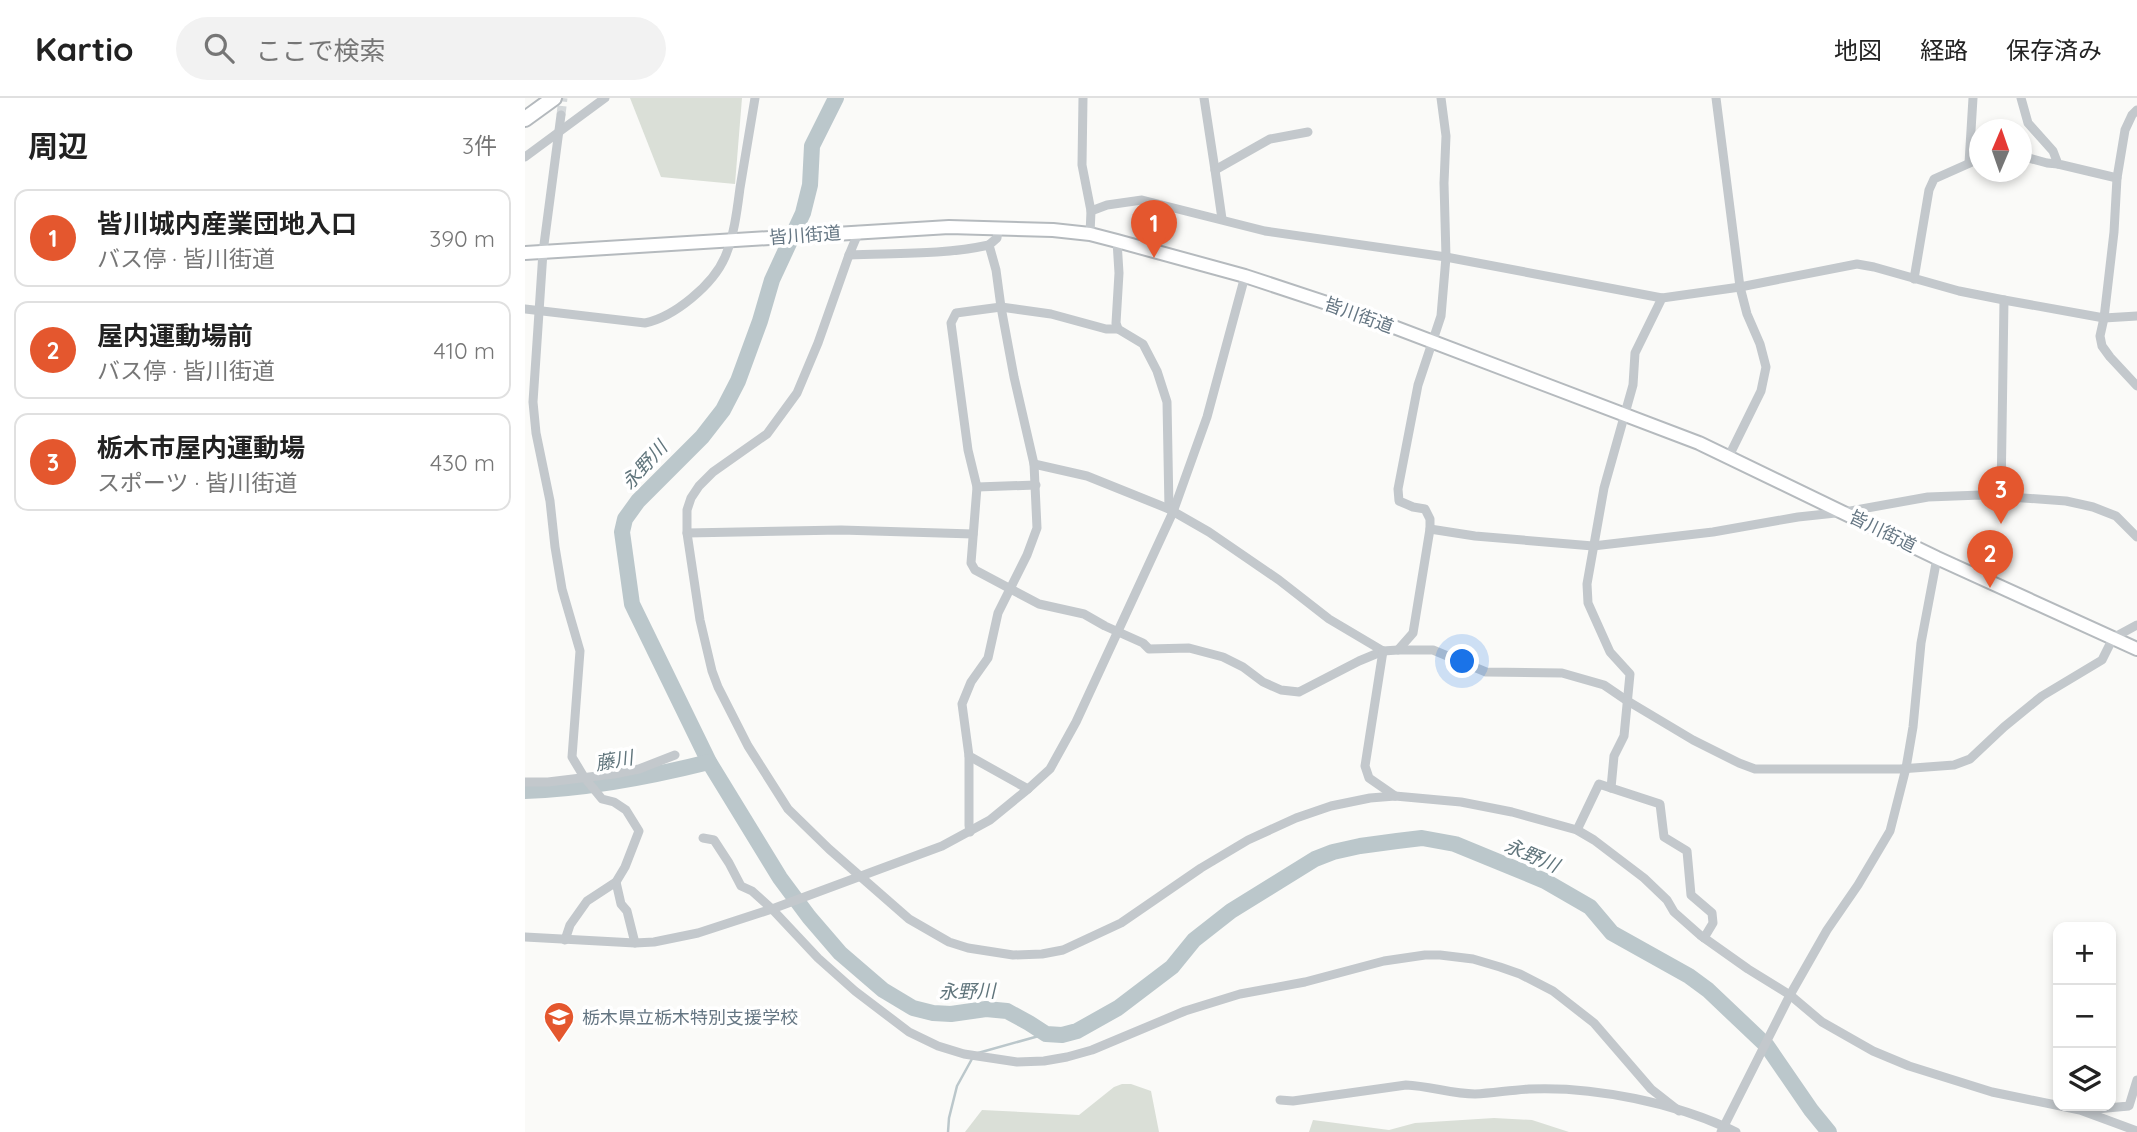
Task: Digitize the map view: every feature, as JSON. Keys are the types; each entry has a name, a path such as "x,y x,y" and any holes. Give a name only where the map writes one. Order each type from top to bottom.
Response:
{"highway":[{"path":"525,119 554,98"}],"main road":[{"name":"皆川街道","path":"525,253 911,228 998,228 1090,234 1245,276 1345,309 1624,414 1729,456 1937,558 2137,649"}],"street":[{"path":"525,157 605,98"},
{"path":"525,309 645,323 657,321 700,292 724,260 732,239 755,98"},
{"path":"1083,98 1082,165 1091,211 1090,234"},
{"path":"1204,98 1222,219"},
{"path":"1398,650 1413,633 1430,529 1430,519 1425,509 1399,501 1398,489 1418,384 1441,316 1445,257 1446,136 1441,98"},
{"path":"1716,98 1740,286 1766,368 1761,391 1729,456"},
{"path":"1972,119 1973,98"},
{"path":"2021,98 2028,123 2053,151 2058,164"},
{"path":"2137,110 2125,130 2117,178 2114,232 2100,336 2102,346 2110,357 2137,386"},
{"path":"561,115 543,252 533,410 550,501 562,589 580,651 572,757 602,799 614,802 626,810 639,831 616,882 587,901 570,925 565,940"},
{"path":"2125,130 2137,131"},
{"path":"1215,170 1270,139 1308,132"},
{"path":"2032,159 2117,178"},
{"path":"1914,279 1929,190 1934,179 1969,163"},
{"path":"1091,211 1107,205 1142,200 1265,231 1445,257 1662,298 1857,264 2004,300 2104,318 2137,316"},
{"path":"849,254 927,253 972,248 989,245 997,238 998,228"},
{"path":"855,232 818,343 797,393 767,433 713,472 699,486 687,510 687,533 700,620 712,671 748,746 788,808 857,878 909,919 949,942 989,952 1013,955 1063,950 1121,923 1201,868 1248,840 1297,818 1331,806 1370,798 1395,796 1461,802 1577,830 1594,840 1644,878 1667,900 1674,912 1703,938 1748,970 1790,995 1822,1022 1862,1045 1894,1060 1992,1092 2053,1104"},
{"path":"1117,241 1118,328"},
{"path":"971,832 969,756 961,704 971,682 988,658 998,613 1027,555 1037,528 1034,464 989,245"},
{"path":"525,937 635,943 698,933 775,908 942,846 971,832 999,813 1050,769 1070,734 1118,632 1171,511 1207,417 1245,276"},
{"path":"1611,788 1614,757 1623,736 1630,674 1610,652 1588,603 1587,584 1605,488 1633,386 1635,353 1662,298"},
{"path":"2001,496 2004,300"},
{"path":"1171,511 1167,402 1157,371 1143,344 1118,328 1105,329 1051,314 1001,307 956,313 951,323 968,450 977,487 971,563 975,570 1039,604 1084,614 1143,643 1149,649 1189,648 1223,657 1281,690 1299,692 1340,669 1383,651 1433,650 1486,672 1562,673 1604,685 1693,740 1755,769 1954,765 1969,759 2042,696 2102,660 2113,638 2137,625"},
{"path":"1034,464 1087,476 1171,511 1209,532 1329,618 1383,651"},
{"path":"977,487 1036,485"},
{"path":"1430,529 1475,536 1593,546 1713,532 1845,512 1927,496 2001,496 2066,501 2093,507 2116,516 2137,537"},
{"path":"687,533 841,530 973,534"},
{"path":"1722,1129 1790,995 1827,930 1890,831 1906,768 1921,643 1937,558"},
{"path":"1383,651 1366,766 1369,778 1395,796"},
{"path":"525,782 614,774 639,769 674,755"},
{"path":"969,756 1028,789"},
{"path":"1577,830 1599,784 1660,804 1664,837 1688,851 1691,895 1712,913 1713,923 1703,938"},
{"path":"703,838 714,840 741,886 775,908 818,958 855,991 909,1032 938,1046 964,1054 1017,1062 1044,1061 1092,1050 1185,1011 1240,994 1305,982 1384,961 1425,955 1473,959 1520,974 1553,992 1594,1023 1651,1089 1679,1111"},
{"path":"616,882 635,943"},
{"path":"2116,1107 2129,1106 2137,1080"},
{"path":"1280,1101 1406,1085 1476,1094 1529,1089 1580,1090 1640,1100 1736,1132"},
{"path":"2083,1111 2137,1130"}],"shaded area":[{"path":"630,98 742,98 735,184 661,177"},
{"path":"1131,1084 1151,1091 1159,1132 965,1132 982,1110 1079,1115 1114,1087"},
{"path":"1494,1118 1532,1120 1569,1132 1309,1132 1313,1120 1389,1130 1415,1123"}],"waterway":[{"name":"永野川","path":"836,98 812,146 810,185 803,213 772,280 738,381 723,410 702,437 638,501 625,519 622,532 632,604 709,762 780,878 840,953 883,990 913,1008 951,1014 986,1009 1007,1011 1046,1034 1062,1035 1077,1031 1118,1008 1172,967 1194,940 1231,911 1315,859 1360,846 1422,838 1455,844 1545,881 1590,907 1612,933 1689,976 1708,990 1767,1046 1829,1132"},
{"name":"藤川","path":"525,791 618,781 709,762"},
{"path":"978,1053 1046,1034"},
{"path":"948,1132 957,1086 973,1057"}],"tunnel":[{"path":"561,115 563,98"}],"place":[{"name":"皆川城内産業団地入口","path":"1154,258"},
{"name":"栃木市屋内運動場","path":"2001,524"},
{"name":"屋内運動場前","path":"1990,588"},
{"name":"栃木県立栃木特別支援学校","path":"559,1044"}]}
